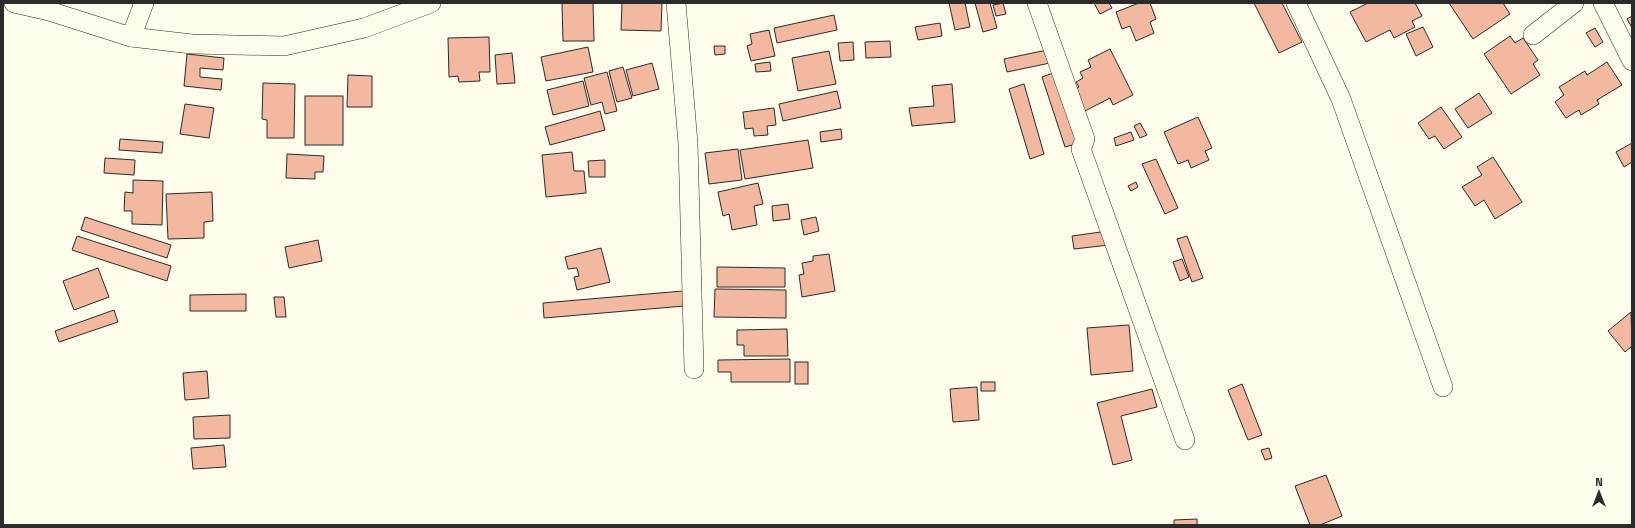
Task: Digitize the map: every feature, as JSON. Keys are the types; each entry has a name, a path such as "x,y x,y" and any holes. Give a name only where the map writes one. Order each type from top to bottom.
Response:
{"street":[{"path":"14,3 49,11 131,37 192,44 284,46 364,28 431,3"},
{"path":"131,37 144,3"},
{"path":"676,3 688,143 694,369"},
{"path":"1038,3 1085,139 1081,149 1184,440"},
{"path":"1296,3 1341,99 1443,386"},
{"path":"1533,35 1574,3"},
{"path":"1603,3 1632,61"}],"building":[{"path":"562,3 593,3 594,41 563,41"},
{"path":"622,3 662,3 661,31 621,30"},
{"path":"949,3 965,3 970,27 955,30"},
{"path":"975,3 990,3 997,28 983,32"},
{"path":"1003,3 1006,14 996,16 993,5"},
{"path":"1094,3 1109,3 1112,8 1100,14"},
{"path":"1139,3 1150,3 1156,19 1150,22 1154,33 1136,41 1130,26 1122,29 1116,12"},
{"path":"1254,3 1282,3 1302,42 1279,53"},
{"path":"1368,3 1415,3 1422,16 1412,21 1415,27 1394,38 1390,30 1366,42 1350,12"},
{"path":"1449,3 1503,3 1510,14 1473,39"},
{"path":"834,15 837,30 777,43 774,28"},
{"path":"1632,16 1632,28 1627,19"},
{"path":"940,23 942,36 918,40 915,27"},
{"path":"1423,27 1433,47 1416,56 1406,34"},
{"path":"1595,28 1603,42 1595,47 1586,33"},
{"path":"769,30 775,56 751,61 747,46 752,44 750,34"},
{"path":"1510,36 1515,43 1523,38 1538,60 1533,64 1540,75 1511,94 1484,54"},
{"path":"489,37 490,72 479,72 480,81 459,82 458,76 449,77 448,38"},
{"path":"890,41 891,57 866,58 865,42"},
{"path":"853,42 854,60 840,61 838,43"},
{"path":"714,46 725,46 725,54 715,55"},
{"path":"588,47 593,72 546,81 541,57"},
{"path":"1110,49 1133,95 1113,105 1110,98 1085,111 1074,90 1079,87 1076,82 1083,78 1080,72 1091,67 1088,60"},
{"path":"1047,50 1050,63 1007,72 1004,59"},
{"path":"829,51 836,84 798,91 792,58"},
{"path":"512,53 515,83 497,84 495,55"},
{"path":"187,54 224,58 223,70 200,68 200,77 222,79 221,90 184,86"},
{"path":"770,62 771,71 756,72 755,64"},
{"path":"1607,62 1622,85 1597,100 1599,104 1581,115 1579,110 1566,118 1555,102 1564,95 1559,87 1585,71 1587,75"},
{"path":"652,63 659,89 633,96 626,70"},
{"path":"623,67 632,98 617,102 609,71"},
{"path":"607,72 617,111 605,114 602,102 591,105 584,78"},
{"path":"1056,72 1079,143 1065,147 1042,77"},
{"path":"348,75 372,76 372,107 347,107"},
{"path":"583,81 589,106 553,115 547,90"},
{"path":"263,83 295,84 294,138 267,138 267,120 262,119"},
{"path":"952,84 955,122 912,126 909,108 934,106 932,86"},
{"path":"1024,84 1044,154 1030,159 1009,89"},
{"path":"837,91 841,108 783,121 779,104"},
{"path":"1479,93 1492,113 1468,128 1455,109"},
{"path":"305,96 343,96 343,145 305,145"},
{"path":"185,104 214,108 209,138 180,134"},
{"path":"1441,107 1462,137 1444,149 1435,136 1429,139 1418,123"},
{"path":"774,108 776,125 767,126 768,135 754,136 753,128 745,129 743,112"},
{"path":"600,111 605,130 550,145 545,127"},
{"path":"1198,117 1212,148 1205,151 1209,160 1191,168 1188,160 1178,164 1164,132"},
{"path":"1140,123 1147,135 1140,138 1134,126"},
{"path":"841,129 842,139 821,142 820,132"},
{"path":"1131,132 1134,140 1116,146 1114,138"},
{"path":"120,139 163,142 162,153 119,150"},
{"path":"808,140 813,168 745,179 740,150"},
{"path":"1632,143 1632,162 1624,167 1616,152"},
{"path":"738,149 742,180 709,184 705,153"},
{"path":"572,152 574,171 584,171 586,193 546,197 542,155"},
{"path":"287,154 324,156 323,172 315,172 315,179 286,178"},
{"path":"1493,157 1522,202 1495,219 1484,200 1475,206 1462,187 1482,175 1477,167"},
{"path":"105,158 135,160 134,175 104,173"},
{"path":"1156,159 1178,208 1165,214 1142,164"},
{"path":"605,160 605,177 589,177 588,161"},
{"path":"133,180 163,181 162,225 132,224 132,211 124,211 125,192 133,193"},
{"path":"1136,182 1138,187 1131,191 1128,186"},
{"path":"758,183 763,204 754,206 757,225 732,230 729,214 723,216 718,192"},
{"path":"212,192 213,221 204,222 204,238 168,239 166,194"},
{"path":"788,204 790,219 773,221 772,206"},
{"path":"85,217 171,245 167,258 81,230"},
{"path":"816,217 819,231 804,235 801,220"},
{"path":"1108,231 1109,245 1074,249 1072,236"},
{"path":"77,236 171,266 167,281 72,250"},
{"path":"1187,236 1203,278 1192,282 1177,239"},
{"path":"318,240 322,261 289,268 285,247"},
{"path":"601,248 610,282 577,290 574,277 579,276 577,268 568,269 565,257"},
{"path":"829,254 835,291 802,297 799,275 804,274 802,263 813,261 813,256"},
{"path":"1182,259 1189,277 1180,281 1173,262"},
{"path":"717,267 785,268 785,287 717,287"},
{"path":"98,268 109,297 74,310 63,281"},
{"path":"715,289 786,290 786,318 714,317"},
{"path":"683,291 684,306 544,318 543,303"},
{"path":"246,294 246,311 190,311 190,295"},
{"path":"274,297 284,297 286,317 276,317"},
{"path":"114,310 118,322 59,342 55,331"},
{"path":"1631,312 1632,346 1625,352 1608,331"},
{"path":"1129,325 1133,371 1091,375 1087,328"},
{"path":"787,329 788,356 744,356 744,345 737,345 737,330"},
{"path":"790,359 790,382 731,382 731,372 718,372 718,360"},
{"path":"795,362 808,362 808,384 795,384"},
{"path":"207,371 209,398 185,400 183,373"},
{"path":"981,382 995,382 995,391 981,391"},
{"path":"1242,384 1262,435 1248,440 1228,390"},
{"path":"977,387 979,420 953,422 950,389"},
{"path":"1152,389 1157,407 1121,416 1132,460 1113,465 1097,403"},
{"path":"230,415 230,438 194,439 193,417"},
{"path":"224,445 226,467 193,469 191,448"},
{"path":"1269,448 1272,458 1265,460 1261,450"},
{"path":"1326,475 1342,516 1320,525 1310,525 1295,486"},
{"path":"1197,519 1197,525 1174,525 1174,520"}]}
